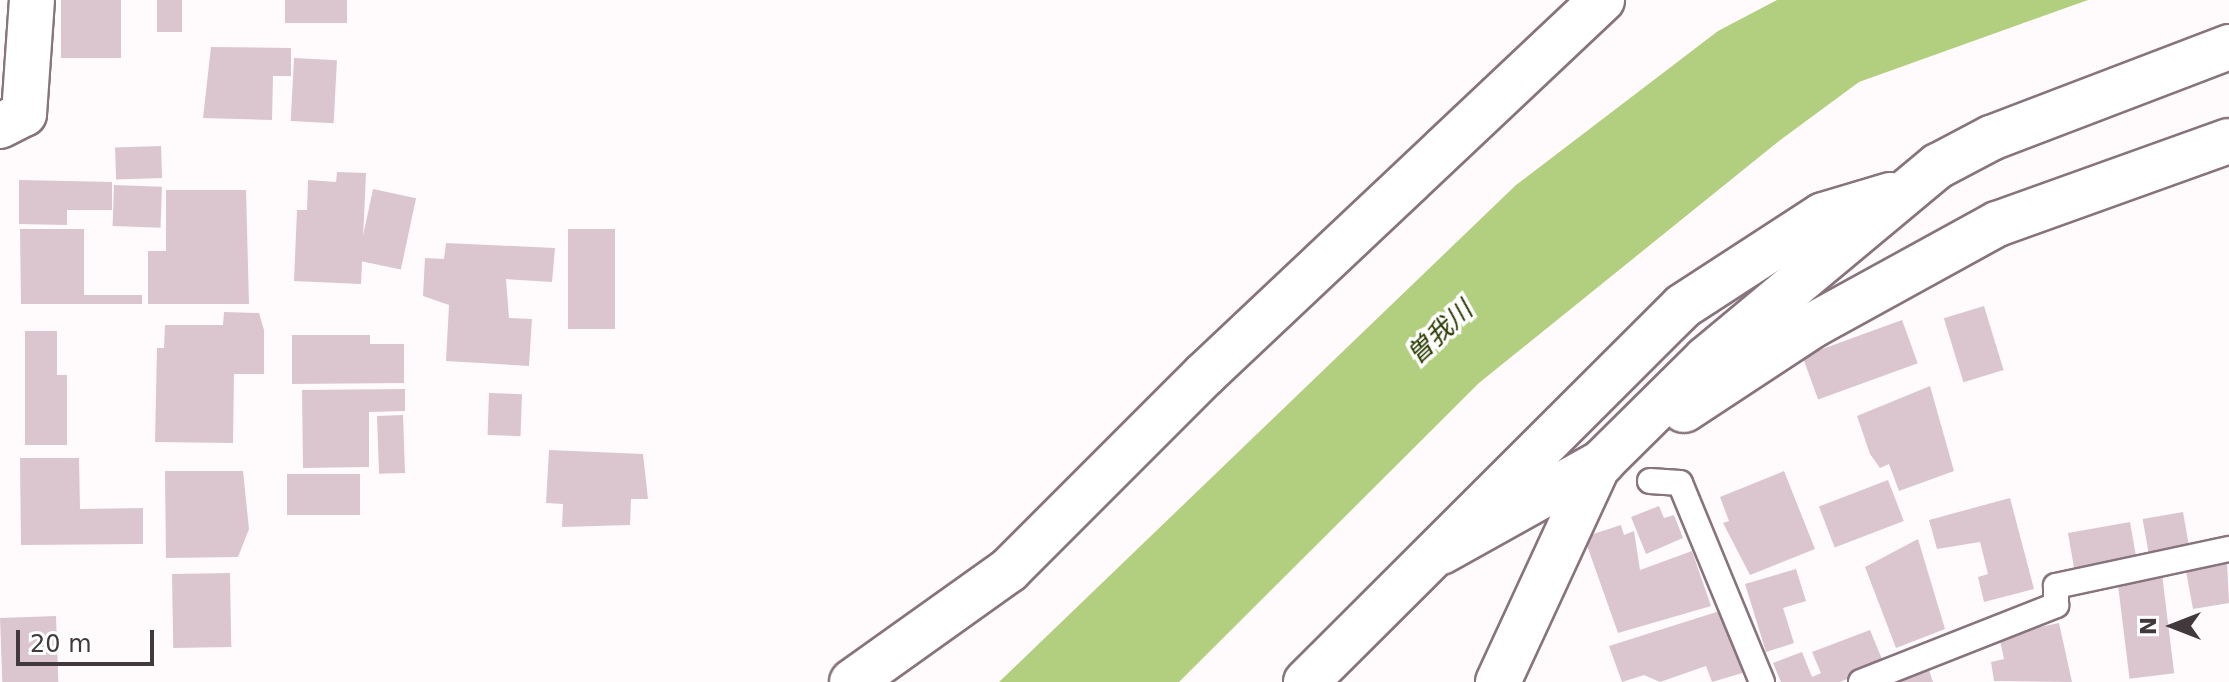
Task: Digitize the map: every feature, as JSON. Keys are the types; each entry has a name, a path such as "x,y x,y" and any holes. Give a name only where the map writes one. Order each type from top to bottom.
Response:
{"street":[{"path":"0,126 24,114 32,0"},
{"path":"852,682 1009,570 1238,342 1602,0"},
{"path":"1498,682 1598,466 1706,359 1911,188 1991,138 2229,47"},
{"path":"1441,552 1598,466 1815,324 1997,224 2229,141"},
{"path":"1306,682 1441,552 1683,306 1823,215 1911,188"}],"lane":[{"path":"1650,481 1680,483 1762,682"},
{"path":"1861,682 2056,605 2056,586 2229,549"}],"water":[{"name":"曽我川","path":"1777,0 2088,0 1859,82 1779,141 1479,383 1179,682 999,682 1516,185 1718,31"}],"building":[{"path":"61,0 121,0 121,58 61,58"},
{"path":"157,0 182,0 182,32 157,32"},
{"path":"285,0 347,0 347,23 285,23"},
{"path":"211,47 291,48 291,76 273,76 272,120 203,118"},
{"path":"294,58 337,60 334,123 291,121"},
{"path":"161,146 162,178 116,180 115,148"},
{"path":"337,172 366,173 361,284 294,281 297,210 307,210 308,180 336,182"},
{"path":"19,180 112,182 112,210 67,210 67,225 19,224"},
{"path":"114,185 162,187 161,228 113,226"},
{"path":"373,189 416,198 401,270 358,260"},
{"path":"166,190 246,190 249,304 148,304 148,251 166,251"},
{"path":"20,229 84,229 84,295 142,295 142,304 21,304"},
{"path":"568,229 615,229 615,329 568,329"},
{"path":"446,243 555,248 552,282 506,279 509,318 532,319 529,366 446,361 449,305 423,296 425,258 444,259"},
{"path":"1984,306 2004,370 1963,382 1944,318"},
{"path":"224,312 259,313 264,330 264,374 234,374 233,443 155,442 157,348 164,348 165,325 223,325"},
{"path":"1902,320 1918,363 1818,399 1802,356"},
{"path":"25,331 57,331 57,375 67,375 67,445 25,445"},
{"path":"292,335 370,335 370,344 404,344 404,383 292,384"},
{"path":"1930,386 1954,471 1899,491 1889,464 1880,468 1870,454 1857,416"},
{"path":"405,389 405,411 369,412 369,467 303,468 302,390"},
{"path":"489,393 522,394 521,436 488,435"},
{"path":"403,415 405,473 379,474 377,416"},
{"path":"549,450 643,454 648,499 631,499 630,525 562,527 563,504 546,503"},
{"path":"20,458 79,458 80,509 143,508 143,544 21,545"},
{"path":"165,471 243,471 249,529 238,557 166,558"},
{"path":"1784,471 1815,549 1750,575 1723,523 1729,521 1720,497"},
{"path":"287,474 360,474 360,515 287,515"},
{"path":"1888,480 1904,521 1835,548 1819,507"},
{"path":"2010,498 2034,589 1984,602 1978,577 1988,574 1980,542 1937,549 1929,520"},
{"path":"1659,506 1664,518 1674,515 1683,538 1646,554 1631,517"},
{"path":"2183,512 2189,547 2149,555 2143,519"},
{"path":"2130,522 2136,556 2074,567 2068,533"},
{"path":"1621,525 1624,535 1634,531 1640,570 1692,551 1711,606 1618,633 1584,537"},
{"path":"1918,539 1945,629 1896,648 1865,567"},
{"path":"2227,563 2229,603 2193,609 2186,571"},
{"path":"1796,569 1806,601 1783,608 1794,643 1766,652 1745,584"},
{"path":"230,573 231,647 173,648 172,574"},
{"path":"2162,574 2174,673 2130,679 2117,579"},
{"path":"1726,609 1749,671 1712,682 1706,666 1660,682 1644,675 1622,682 1609,646"},
{"path":"56,616 58,682 2,682 0,618"},
{"path":"2059,623 2072,682 1994,681 1991,662 2004,659 1999,636"},
{"path":"1870,630 1884,664 1840,682 1781,682 1773,663 1802,652 1812,677 1821,673 1812,652"},
{"path":"1929,670 1933,682 1896,682 1896,681"}]}
